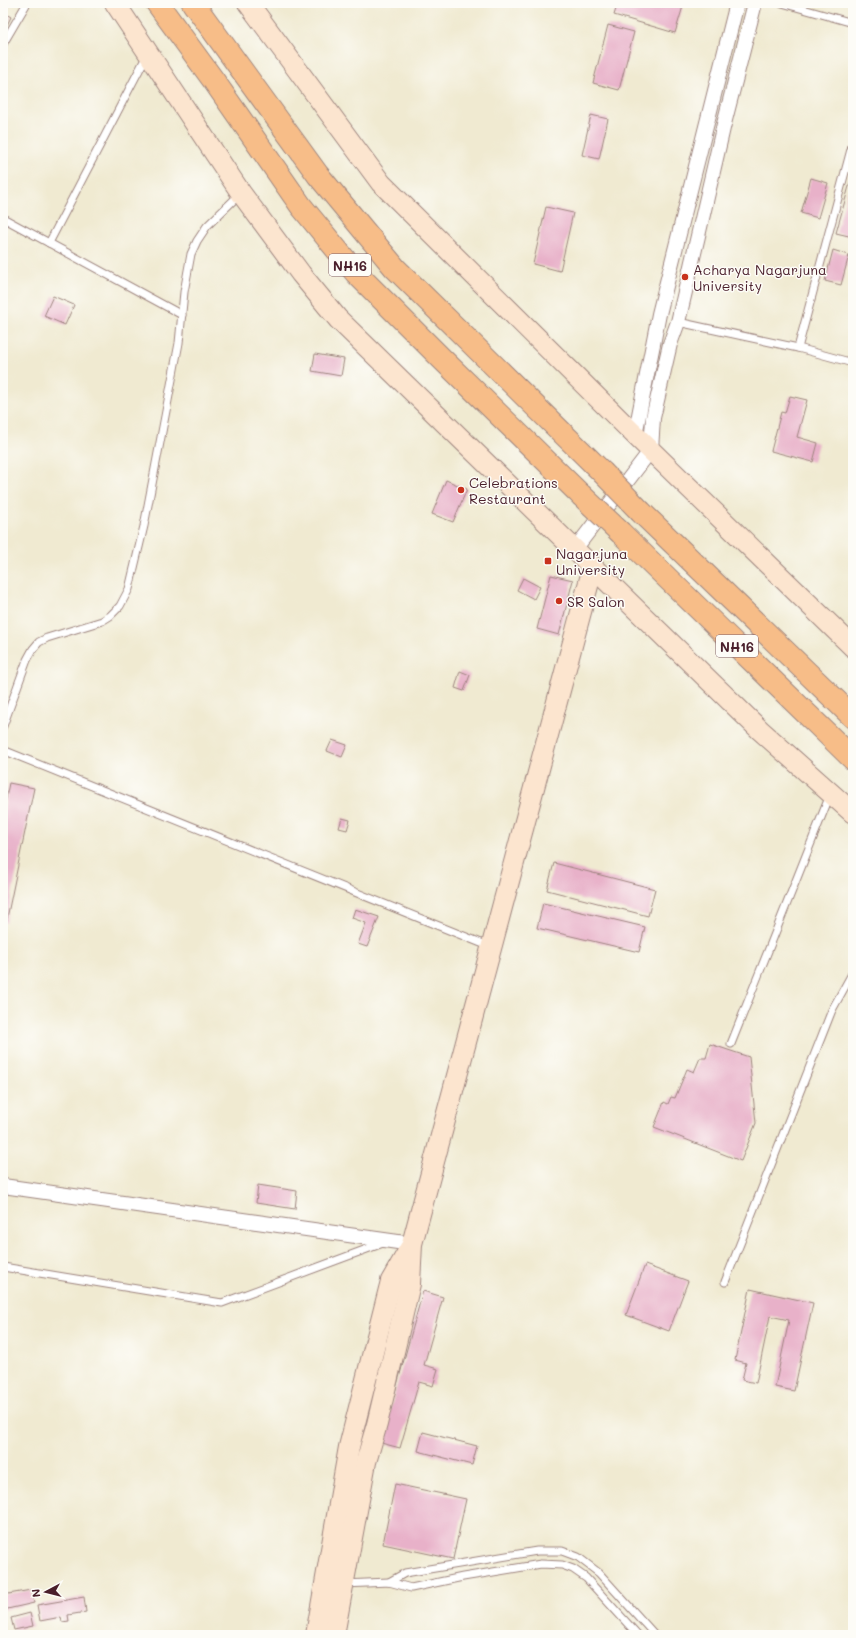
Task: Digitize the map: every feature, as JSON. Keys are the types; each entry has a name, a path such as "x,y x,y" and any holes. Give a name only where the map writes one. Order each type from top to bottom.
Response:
{"highway":[{"name":"NH16","path":"157,3 214,81 301,206 356,272 441,358 853,759"},
{"name":"NH16","path":"193,3 318,175 395,268 641,512 853,717"}],"main road":[{"path":"115,3 241,193 338,319 760,730 853,812"},
{"path":"248,3 381,183 635,435 853,647"},
{"path":"334,1635 366,1462 377,1424 410,1284 412,1244 593,567"},
{"path":"316,1635 351,1440 391,1281 412,1244"}],"street":[{"path":"635,435 659,314 737,3"},
{"path":"575,549 651,450 653,418 670,344 678,322 724,124 755,3"},
{"path":"3,1186 412,1244"}],"lane":[{"path":"3,44 27,3"},
{"path":"782,3 853,22"},
{"path":"49,243 149,53"},
{"path":"798,348 853,142"},
{"path":"3,726 27,660 36,646 47,638 102,621 110,616 120,606 129,589 147,511 179,343 191,254 197,241 207,226 241,193"},
{"path":"3,218 182,315"},
{"path":"678,322 798,348 853,363"},
{"path":"3,750 491,947"},
{"path":"731,1044 831,793"},
{"path":"725,1282 832,1010 853,972"},
{"path":"3,1267 222,1303 388,1241"},
{"path":"389,1582 405,1573 537,1551 562,1551 578,1557 600,1573 655,1635"},
{"path":"573,1569 578,1557"},
{"path":"343,1584 389,1582 411,1588 463,1577 541,1564 562,1564 573,1569 586,1578 638,1635"}],"building":[{"path":"618,3 684,3 675,33 614,15"},
{"path":"3,12 11,17 3,33"},
{"path":"608,25 634,32 619,90 593,83"},
{"path":"591,115 608,119 599,159 582,155"},
{"path":"811,178 828,183 818,218 801,213"},
{"path":"851,179 853,180 853,237 836,233"},
{"path":"546,207 573,213 560,271 533,264"},
{"path":"833,250 849,255 841,285 825,281"},
{"path":"53,296 74,305 65,325 44,316"},
{"path":"315,354 344,359 341,376 312,371"},
{"path":"790,396 807,400 797,437 818,443 813,462 771,451 781,412 785,413"},
{"path":"446,480 467,489 453,522 432,514"},
{"path":"551,575 573,580 559,635 537,629"},
{"path":"523,578 540,587 534,599 517,590"},
{"path":"460,671 470,675 464,691 455,688"},
{"path":"332,740 347,745 342,757 327,751"},
{"path":"9,783 34,788 6,923 3,922 3,813"},
{"path":"342,818 350,820 347,830 339,828"},
{"path":"554,863 655,889 648,916 547,890"},
{"path":"543,903 645,927 639,952 537,928"},
{"path":"355,909 379,917 367,947 358,944 366,923 352,918"},
{"path":"710,1044 749,1057 756,1123 741,1161 654,1127 664,1102 668,1104 671,1097 675,1098 687,1069 694,1072 700,1058 706,1058"},
{"path":"258,1185 297,1191 295,1209 256,1203"},
{"path":"645,1265 688,1281 669,1331 626,1315"},
{"path":"750,1289 813,1303 794,1391 775,1387 789,1320 770,1316 756,1383 742,1380 746,1363 735,1360"},
{"path":"423,1291 443,1297 424,1365 438,1369 433,1386 419,1382 400,1448 381,1443"},
{"path":"423,1432 477,1446 472,1465 418,1451"},
{"path":"395,1484 466,1499 453,1559 383,1544"},
{"path":"31,1590 34,1603 3,1610 3,1595"},
{"path":"84,1597 86,1612 68,1615 69,1621 62,1622 61,1617 40,1621 37,1605"},
{"path":"30,1613 33,1626 14,1630 11,1618"}],"place":[{"name":"Acharya Nagarjuna University","path":"685,277"},
{"name":"Celebrations Restaurant","path":"461,490"},
{"name":"Nagarjuna University","path":"548,561"},
{"name":"SR Salon","path":"559,601"}]}
